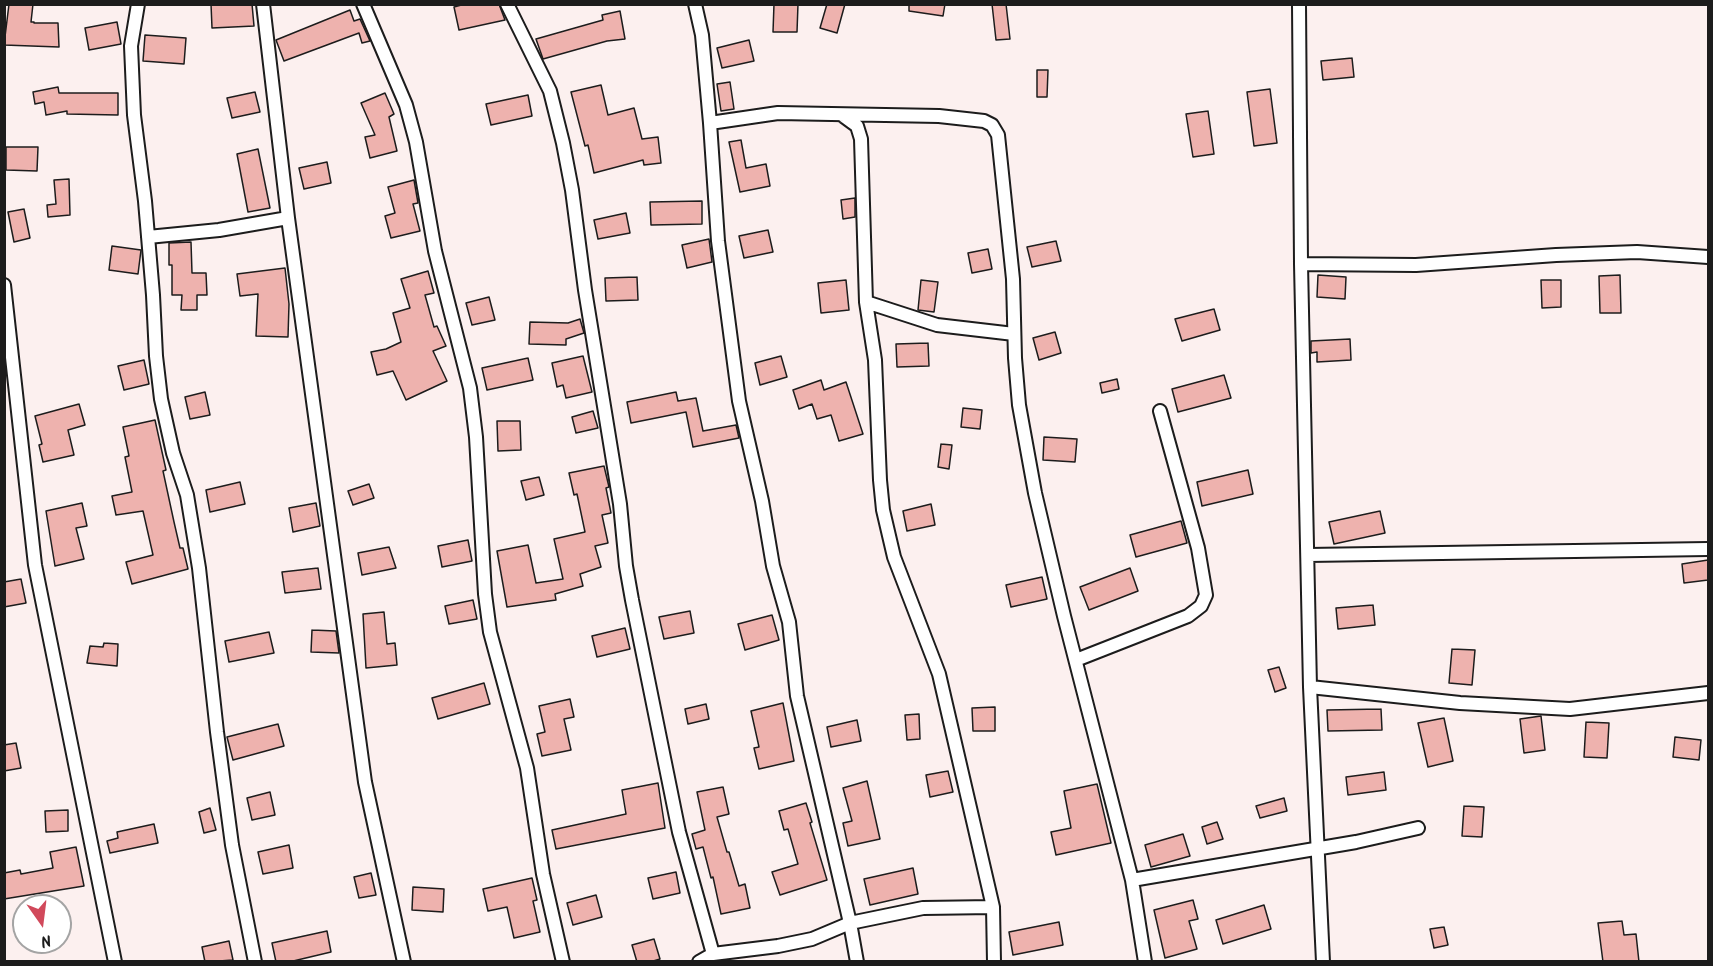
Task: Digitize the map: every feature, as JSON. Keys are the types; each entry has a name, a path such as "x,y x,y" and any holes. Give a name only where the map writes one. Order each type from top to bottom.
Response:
{"street":[{"path":"138,4 131,46 134,115 148,237 161,399 172,453 187,495 200,568 217,732 232,844 255,962"},
{"path":"263,4 288,218 365,782 404,962"},
{"path":"363,4 406,105 416,142 435,251 470,388 476,437 485,594 490,632 527,768 543,874 563,962"},
{"path":"507,4 550,91 563,143 572,190 591,332 619,493 626,566 632,600 679,832 713,954"},
{"path":"695,4 702,35 717,241 740,401 762,501 773,566 789,622 797,696 850,923 856,962"},
{"path":"1299,4 1301,264 1311,687 1323,962"},
{"path":"710,123 778,113 966,118 992,125 998,135 1012,279 1015,358 1020,405 1035,493 1132,880 1145,962"},
{"path":"841,114 857,126 861,139 866,302 875,360 883,510 894,557 939,674 993,907 994,962"},
{"path":"148,237 219,230 288,218"},
{"path":"1301,264 1416,266 1556,255 1637,252 1708,256"},
{"path":"4,285 35,565 115,962"},
{"path":"866,302 937,326 1014,334"},
{"path":"1076,660 1188,616 1201,606 1206,595 1198,548 1160,411"},
{"path":"1308,555 1708,549"},
{"path":"1311,687 1460,703 1570,708 1708,693"},
{"path":"1132,880 1356,842 1418,828"},
{"path":"699,962 713,954 778,946 812,939 850,923 922,908 993,907"}],"building":[{"path":"9,4 33,4 31,22 58,23 59,47 4,45"},
{"path":"211,4 252,4 254,26 212,28"},
{"path":"465,4 499,4 505,20 459,30 454,7"},
{"path":"774,4 798,4 797,32 773,32"},
{"path":"827,4 845,4 837,33 820,28"},
{"path":"909,4 945,4 943,16 909,11"},
{"path":"992,4 1006,4 1010,39 996,40"},
{"path":"350,10 354,21 360,19 370,41 362,43 359,33 284,61 276,40"},
{"path":"620,11 625,39 607,41 543,59 536,39 603,20 602,15"},
{"path":"117,22 121,44 89,50 85,28"},
{"path":"145,35 186,38 184,64 143,61"},
{"path":"749,40 754,61 722,68 717,48"},
{"path":"1352,58 1354,77 1323,80 1321,61"},
{"path":"1037,70 1048,70 1047,97 1037,97"},
{"path":"730,82 734,109 721,111 717,84"},
{"path":"601,85 608,115 634,108 642,139 658,137 661,163 644,165 643,160 594,173 588,145 585,146 571,92"},
{"path":"58,87 59,93 118,93 118,115 67,114 67,111 46,115 44,102 35,104 33,92"},
{"path":"1270,89 1277,143 1254,146 1247,92"},
{"path":"255,92 260,112 232,118 227,98"},
{"path":"385,93 394,114 389,117 397,151 370,158 365,137 375,135 361,103"},
{"path":"528,95 532,116 491,125 486,104"},
{"path":"1208,111 1214,154 1193,157 1186,114"},
{"path":"741,140 746,168 766,164 770,186 740,192 729,142"},
{"path":"6,147 38,147 37,171 6,170"},
{"path":"258,149 270,208 248,212 237,154"},
{"path":"327,162 331,183 304,189 299,168"},
{"path":"69,179 70,215 48,217 47,205 56,204 54,180"},
{"path":"414,180 418,203 413,204 420,231 391,238 385,216 395,213 388,187"},
{"path":"855,198 855,217 843,219 841,200"},
{"path":"702,201 702,224 651,225 650,202"},
{"path":"24,209 30,238 14,242 8,212"},
{"path":"626,213 630,233 598,239 594,220"},
{"path":"768,230 773,252 744,258 739,236"},
{"path":"709,239 712,262 687,268 682,245"},
{"path":"1056,241 1061,261 1032,267 1027,247"},
{"path":"191,242 192,273 206,273 207,295 197,295 197,310 181,310 182,295 172,295 169,243"},
{"path":"112,246 141,250 138,274 109,270"},
{"path":"988,249 992,269 972,273 968,253"},
{"path":"285,268 289,304 288,337 256,336 258,294 240,296 237,274"},
{"path":"428,271 434,293 425,295 434,327 437,326 446,346 433,351 447,381 406,400 393,371 377,375 371,352 386,349 401,342 393,313 410,308 401,279"},
{"path":"1318,275 1346,277 1345,299 1317,297"},
{"path":"1620,275 1621,313 1600,313 1599,276"},
{"path":"637,277 638,300 606,301 605,278"},
{"path":"846,280 849,310 821,313 818,283"},
{"path":"921,280 938,282 934,312 918,310"},
{"path":"1541,280 1561,280 1561,307 1542,308"},
{"path":"489,297 495,320 472,325 466,303"},
{"path":"1214,309 1220,330 1182,341 1175,319"},
{"path":"580,319 584,333 566,339 566,345 529,344 530,322 568,323"},
{"path":"1055,332 1061,353 1039,360 1033,338"},
{"path":"1350,339 1351,360 1317,362 1317,352 1311,353 1311,341"},
{"path":"928,343 929,366 897,367 896,344"},
{"path":"583,356 592,392 566,398 563,385 557,387 552,363"},
{"path":"781,356 787,377 760,385 755,363"},
{"path":"528,358 533,380 487,390 482,368"},
{"path":"144,360 149,384 124,390 118,366"},
{"path":"1224,375 1231,398 1178,412 1172,389"},
{"path":"1117,379 1119,389 1102,393 1100,383"},
{"path":"821,380 824,390 846,382 863,434 839,441 831,415 817,419 812,404 799,409 793,390"},
{"path":"205,392 210,415 190,419 185,397"},
{"path":"676,392 678,401 696,398 703,431 736,425 739,438 693,447 686,412 631,423 627,402"},
{"path":"79,404 85,425 68,430 74,455 43,462 39,445 42,444 35,416"},
{"path":"963,408 982,410 980,429 961,427"},
{"path":"593,411 598,428 576,433 572,417"},
{"path":"155,420 174,522 188,569 132,584 126,562 153,555 143,511 116,515 112,496 132,492 125,457 129,456 123,427"},
{"path":"497,421 520,421 521,450 498,451"},
{"path":"1044,437 1077,439 1075,462 1043,460"},
{"path":"941,444 952,445 949,469 938,467"},
{"path":"604,466 609,487 606,488 611,513 602,515 608,543 595,546 601,567 580,574 583,586 555,594 556,600 507,607 497,551 528,545 536,583 563,579 554,539 585,532 577,494 574,495 569,473"},
{"path":"1248,470 1253,494 1202,506 1197,482"},
{"path":"539,477 544,495 526,500 521,481"},
{"path":"240,482 245,504 210,512 206,490"},
{"path":"369,484 374,498 353,505 348,491"},
{"path":"82,503 87,526 76,528 84,559 55,566 46,511"},
{"path":"316,503 320,526 293,532 289,508"},
{"path":"931,504 935,525 907,531 903,511"},
{"path":"1380,511 1385,533 1334,544 1329,522"},
{"path":"1181,521 1187,543 1136,557 1130,535"},
{"path":"468,540 472,561 442,567 438,546"},
{"path":"389,547 396,568 362,575 358,553"},
{"path":"1708,560 1708,580 1684,583 1682,564"},
{"path":"318,568 321,589 285,593 282,572"},
{"path":"1130,568 1138,591 1089,610 1080,587"},
{"path":"1042,577 1047,599 1011,607 1006,585"},
{"path":"21,579 26,603 4,607 4,582"},
{"path":"473,600 477,619 449,624 445,606"},
{"path":"1373,605 1375,625 1338,629 1336,608"},
{"path":"690,611 694,633 664,639 659,617"},
{"path":"384,612 387,644 395,643 397,665 366,668 363,614"},
{"path":"772,615 779,640 745,650 738,624"},
{"path":"625,628 630,649 597,657 592,636"},
{"path":"312,630 336,631 339,653 311,652"},
{"path":"269,632 274,653 229,662 225,641"},
{"path":"104,643 118,644 117,666 87,663 90,646 103,647"},
{"path":"1452,649 1475,650 1472,685 1449,683"},
{"path":"1279,667 1286,688 1275,692 1268,670"},
{"path":"484,683 490,704 438,719 432,698"},
{"path":"570,699 574,717 564,719 571,750 542,756 537,734 545,732 539,706"},
{"path":"783,703 794,761 759,769 754,748 759,747 751,711"},
{"path":"706,704 709,719 688,724 685,709"},
{"path":"995,707 995,731 973,731 972,708"},
{"path":"1381,709 1382,730 1328,731 1327,710"},
{"path":"919,714 920,739 907,740 905,715"},
{"path":"1541,716 1545,750 1524,753 1520,719"},
{"path":"1444,718 1453,761 1428,767 1418,723"},
{"path":"857,720 861,741 831,747 827,727"},
{"path":"1586,722 1609,723 1607,758 1584,757"},
{"path":"278,724 284,746 233,760 227,737"},
{"path":"1675,737 1701,740 1699,760 1673,757"},
{"path":"16,743 21,768 4,771 4,745"},
{"path":"948,771 953,792 930,797 926,775"},
{"path":"1384,772 1386,790 1348,795 1346,777"},
{"path":"867,781 880,839 848,846 843,823 852,821 843,788"},
{"path":"658,783 665,828 556,849 552,830 626,814 622,790"},
{"path":"1097,784 1111,843 1056,855 1051,832 1071,828 1064,791"},
{"path":"723,787 729,814 717,817 739,886 745,884 750,908 721,914 713,877 711,878 703,847 696,849 692,834 705,830 697,792"},
{"path":"270,792 275,815 252,820 247,798"},
{"path":"1284,798 1287,811 1260,818 1256,806"},
{"path":"806,803 827,880 780,895 772,872 798,864 788,829 784,830 779,811"},
{"path":"1464,806 1484,807 1482,837 1462,836"},
{"path":"210,808 216,830 204,833 199,812"},
{"path":"68,810 68,831 46,832 45,811"},
{"path":"1217,822 1223,839 1207,844 1202,827"},
{"path":"154,824 158,843 110,853 107,841 118,838 117,832"},
{"path":"1183,834 1190,856 1151,867 1145,845"},
{"path":"289,845 293,868 263,874 258,852"},
{"path":"76,847 84,886 35,894 12,894 12,898 4,899 4,873 20,870 21,874 53,868 50,852"},
{"path":"913,868 918,894 870,905 864,879"},
{"path":"676,872 680,893 653,899 648,878"},
{"path":"371,873 376,895 359,898 354,877"},
{"path":"532,878 537,900 533,901 540,932 514,938 507,907 488,911 483,889"},
{"path":"413,887 444,889 443,912 412,910"},
{"path":"596,895 602,917 573,925 567,903"},
{"path":"1193,900 1198,919 1189,921 1197,949 1165,958 1154,910"},
{"path":"1264,905 1271,929 1223,944 1216,920"},
{"path":"1622,921 1624,935 1636,934 1639,962 1603,962 1598,923"},
{"path":"1059,922 1063,945 1013,955 1009,932"},
{"path":"1444,927 1448,945 1434,948 1430,929"},
{"path":"327,931 331,952 289,962 276,962 272,943"},
{"path":"654,939 660,959 637,962 632,945"},
{"path":"229,941 233,960 205,962 202,947"}]}
